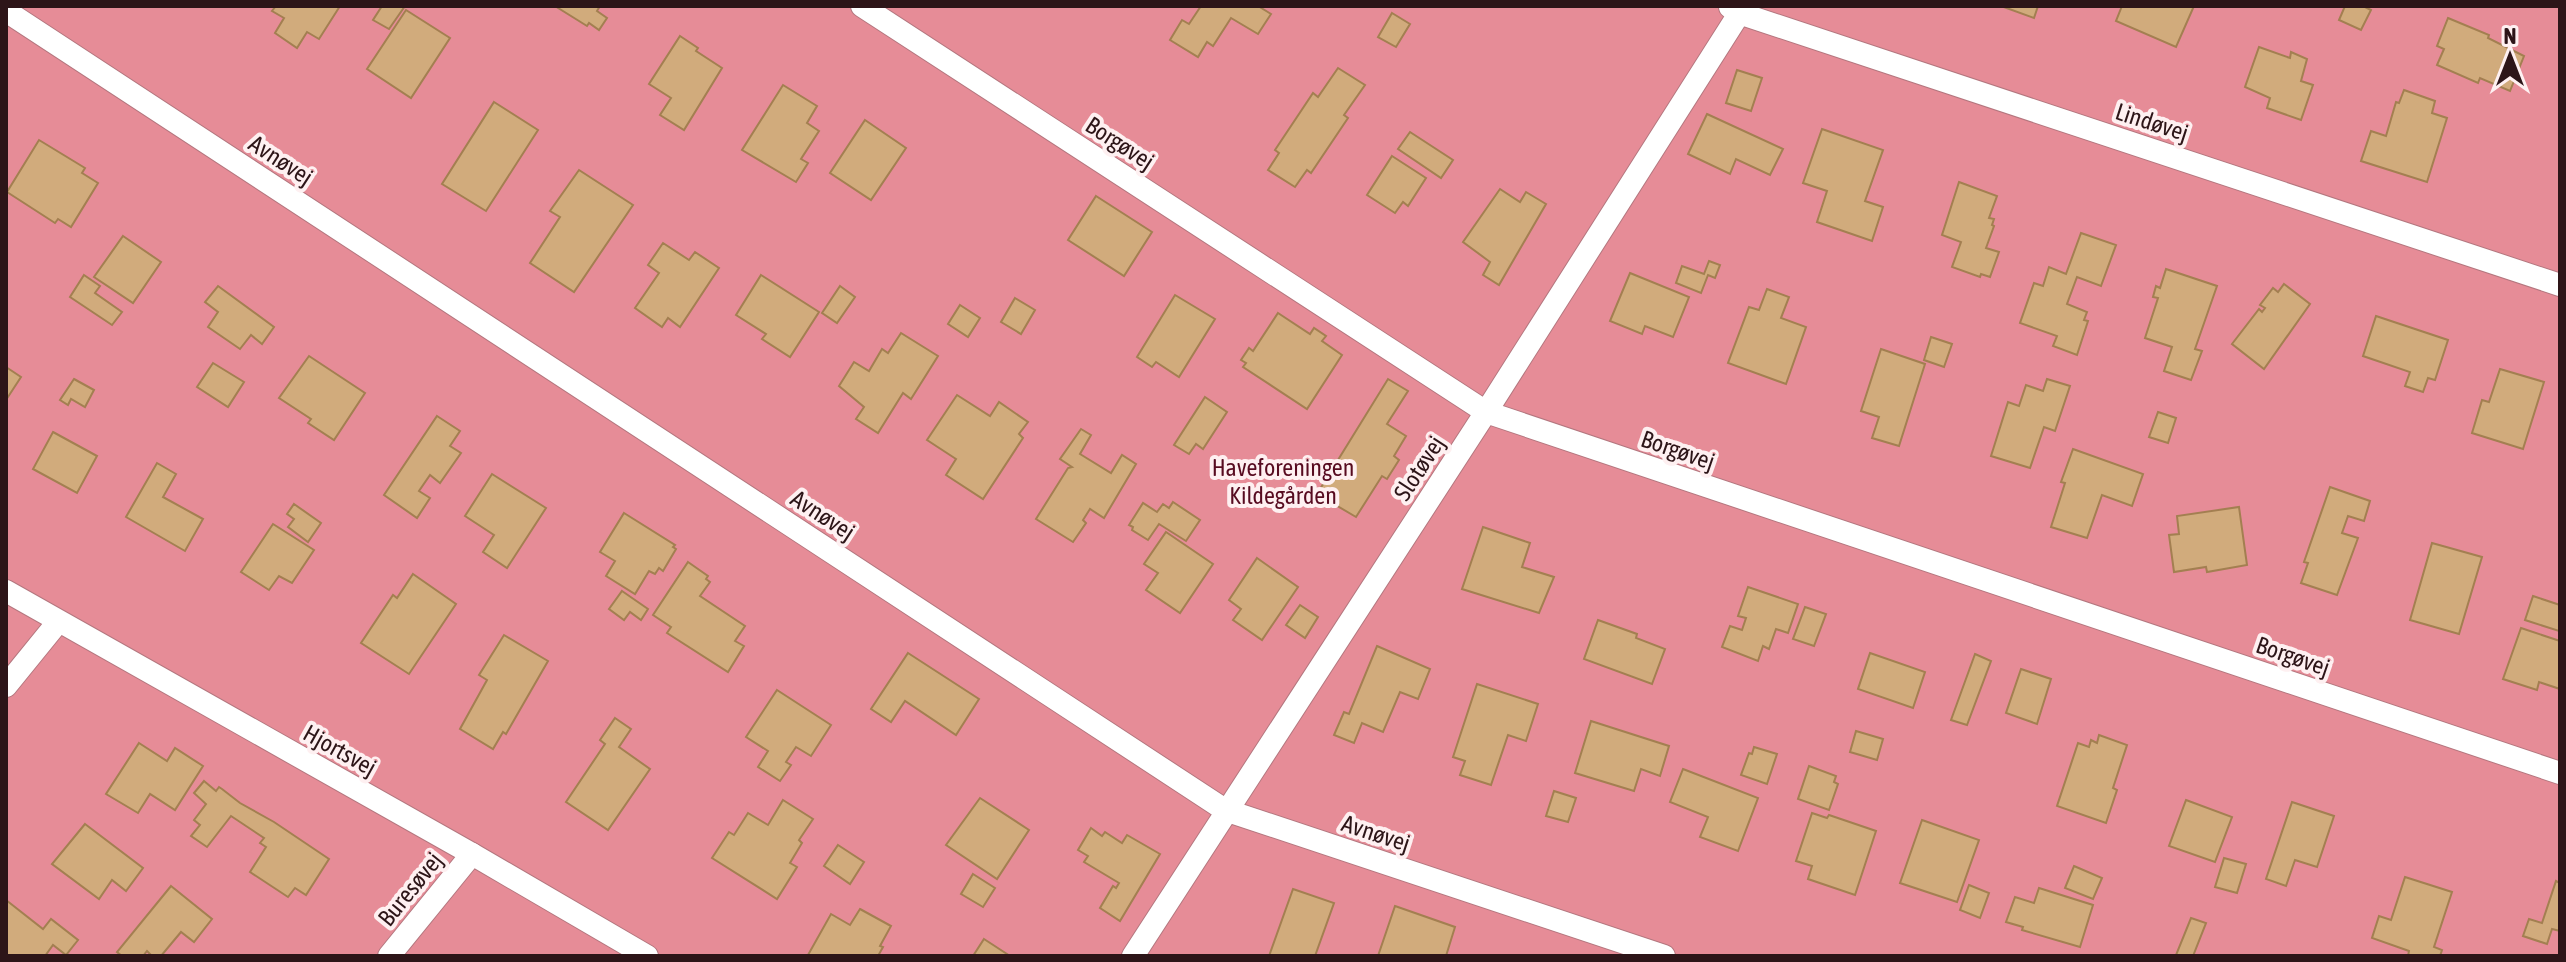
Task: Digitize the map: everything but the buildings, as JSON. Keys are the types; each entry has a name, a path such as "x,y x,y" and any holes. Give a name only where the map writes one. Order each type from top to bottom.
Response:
{"lane":[{"name":"Borgøvej","path":"862,6 1486,412 2560,773"},
{"name":"Slotøvej","path":"1133,956 1486,412 1737,8"},
{"name":"Lindøvej","path":"1737,8 2560,285"},
{"name":"Avnøvej","path":"6,11 1225,810 1664,956"},
{"name":"Hjortsvej","path":"6,591 647,956"},
{"path":"6,686 58,622"},
{"name":"Buresøvej","path":"389,956 472,854"}],"green space":[{"name":"Haveforeningen Kildegården","path":"6,6 2560,6 2560,956 6,956"}]}
